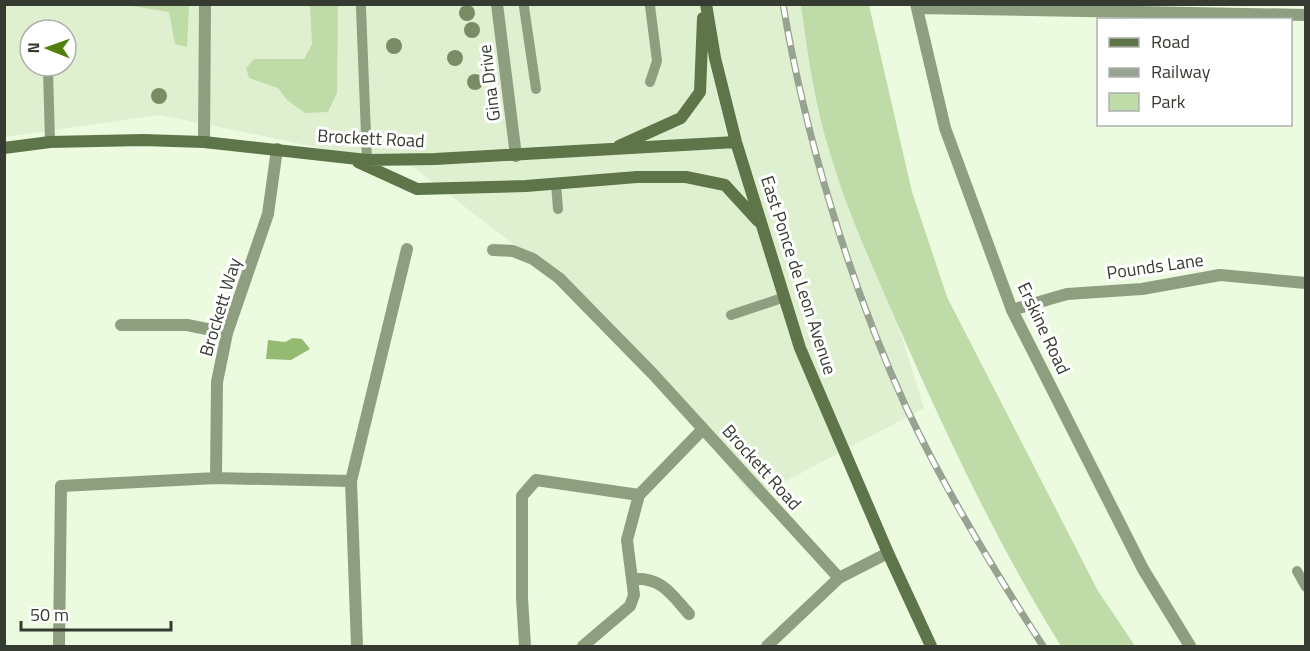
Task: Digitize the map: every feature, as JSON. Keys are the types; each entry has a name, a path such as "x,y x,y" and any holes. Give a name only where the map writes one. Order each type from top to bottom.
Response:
{"street":[{"path":"204,142 205,4"},
{"name":"Gina Drive","path":"497,4 516,156"},
{"path":"608,150 681,118 700,92 705,4"},
{"name":"East Ponce de Leon Avenue","path":"705,4 715,58 736,142 800,348 888,553 931,646"},
{"path":"917,6 1305,15"},
{"name":"Erskine Road","path":"917,6 945,128 1012,310 1143,569 1190,646"},
{"name":"Brockett Road","path":"4,148 50,142 143,140 204,142 367,160 516,156 736,142"},
{"name":"Brockett Way","path":"216,478 217,382 228,333 267,214 277,149"},
{"path":"349,158 417,189 556,184 637,177 686,177 725,185 762,226"},
{"path":"357,646 351,481 407,249"},
{"name":"Brockett Road","path":"494,250 513,251 532,259 559,278 703,429 839,578"},
{"name":"Pounds Lane","path":"1012,310 1068,294 1142,289 1220,275 1305,283"},
{"path":"121,325 187,325 228,333"},
{"path":"583,646 630,606 634,595 627,540 633,510 639,495 703,429"},
{"path":"59,646 61,486 216,478 351,481"},
{"path":"525,646 522,598 522,496 531,483 536,480 639,495"},
{"path":"767,646 839,578 888,553"},
{"path":"632,579 648,578 661,585 689,615"}],"lane":[{"path":"650,6 657,61 650,82"},
{"path":"524,7 537,89"},
{"path":"361,8 367,160"},
{"path":"48,78 50,142"},
{"path":"556,184 558,209"},
{"path":"731,315 785,297"},
{"path":"1297,571 1305,587"}],"shaded area":[{"path":"4,5 822,5 871,238 924,408 754,498 598,309 413,167 160,115 5,137"},
{"path":"293,338 302,339 310,349 291,360 266,359 268,340 285,342"}],"green space":[{"path":"126,5 189,5 187,47 175,44 169,12"},
{"path":"310,5 338,5 337,93 328,112 305,113 287,100 278,88 249,78 246,68 254,59 304,59 312,44"},
{"path":"801,5 869,5 912,192 947,297 1098,591 1135,646 1061,646 996,532 920,374 846,201 816,100"}],"railway":[{"path":"783,4 792,54 817,157 848,261 866,311 906,407 953,499 1043,646"}]}
